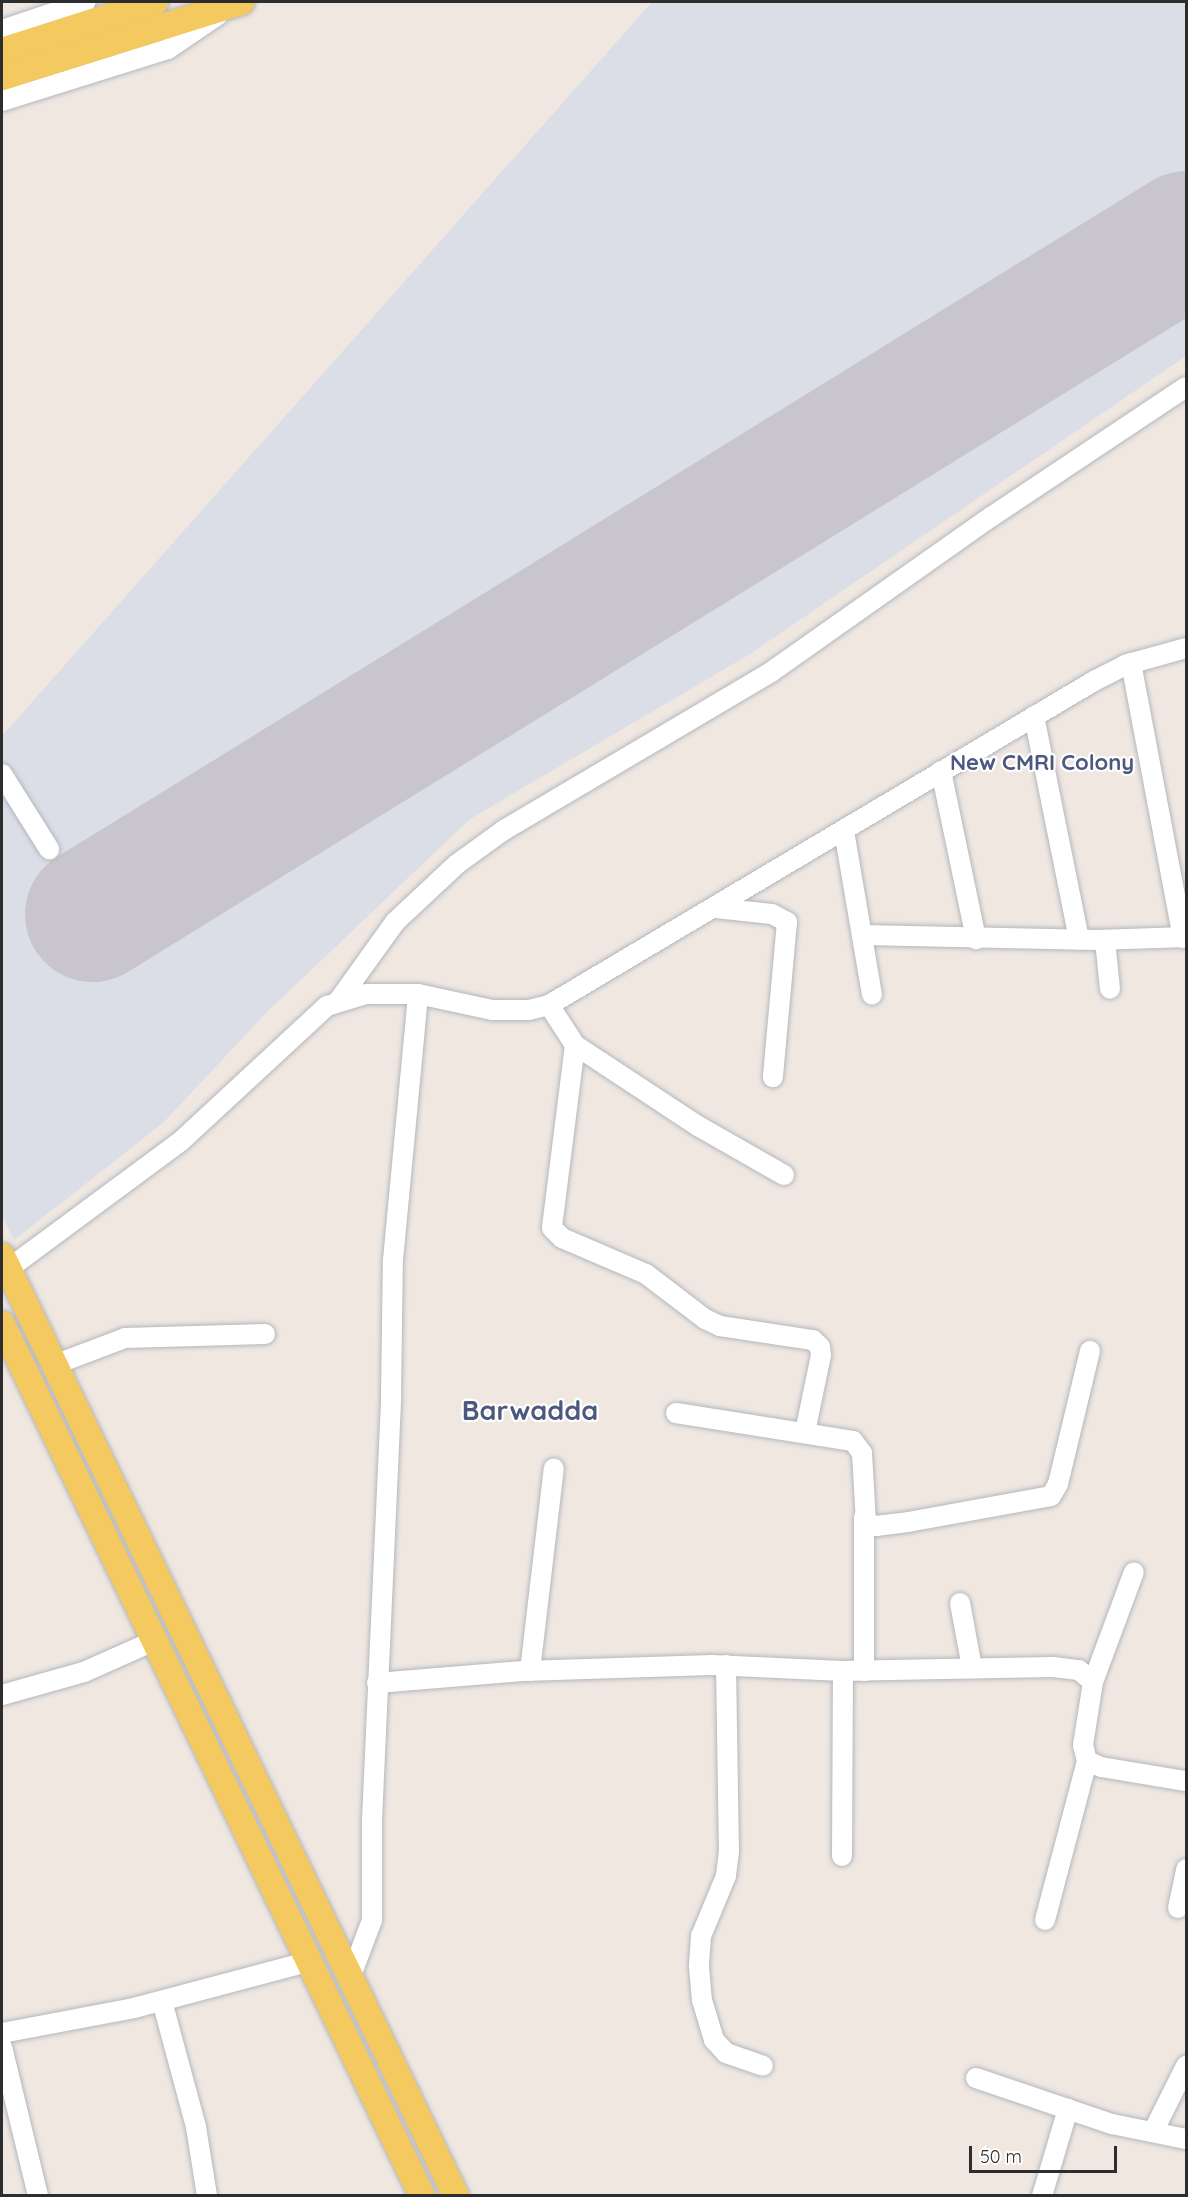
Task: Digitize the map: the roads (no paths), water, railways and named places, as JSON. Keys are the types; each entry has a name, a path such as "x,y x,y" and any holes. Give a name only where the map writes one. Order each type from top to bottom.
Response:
{"main road":[{"path":"2,51 154,2"},
{"path":"2,78 237,3"},
{"path":"5,1263 349,1981 456,2196"},
{"path":"2,1324 156,1640 307,1962 422,2196"}],"street":[{"path":"2,30 85,2"},
{"path":"2,101 168,49 237,3"},
{"path":"5,1263 181,1141 297,1032 339,1000 395,922 457,864 504,830 771,672 991,518 1186,387"},
{"path":"339,1000 366,994 418,994 492,1010 529,1010 549,1005 716,908 1034,716 1131,663 1186,648"},
{"path":"862,935 1079,940 1185,937 1131,663"},
{"path":"1034,716 1079,940"},
{"path":"941,771 975,939"},
{"path":"2,774 49,849"},
{"path":"844,831 872,995"},
{"path":"716,908 772,914 787,922 773,1077"},
{"path":"1105,940 1110,989"},
{"path":"349,1981 372,1920 377,1683 391,1396 393,1260 418,994"},
{"path":"549,1005 575,1045 698,1126 784,1175"},
{"path":"575,1045 552,1228 562,1238 646,1274 705,1319 720,1326 813,1340 820,1347 821,1356 805,1432"},
{"path":"54,1365 124,1338 265,1334"},
{"path":"864,1517 866,1523 876,1526 1051,1496 1058,1484 1090,1351"},
{"path":"676,1413 837,1436 859,1445 864,1517 864,1671"},
{"path":"530,1671 554,1468"},
{"path":"1045,1920 1087,1761 1083,1745 1093,1682 1134,1572"},
{"path":"960,1602 972,1668"},
{"path":"2,1695 84,1672 156,1640"},
{"path":"377,1683 530,1671 726,1665 843,1671 1053,1667 1079,1670 1093,1682"},
{"path":"726,1665 729,1851 726,1876 701,1936 699,1967 702,2000 714,2040 726,2053 763,2066"},
{"path":"842,1856 843,1671"},
{"path":"1087,1761 1101,1767 1186,1781"},
{"path":"1178,1908 1186,1869"},
{"path":"2,2033 162,2001 307,1962"},
{"path":"162,2001 196,2127 207,2196"},
{"path":"2,2047 38,2196"},
{"path":"1154,2132 1186,2066"},
{"path":"976,2078 1068,2109 1186,2139"},
{"path":"1042,2196 1068,2109"}],"district":[{"name":"New CMRI Colony","path":"1042,763"},
{"name":"Barwadda","path":"530,1411"}]}
